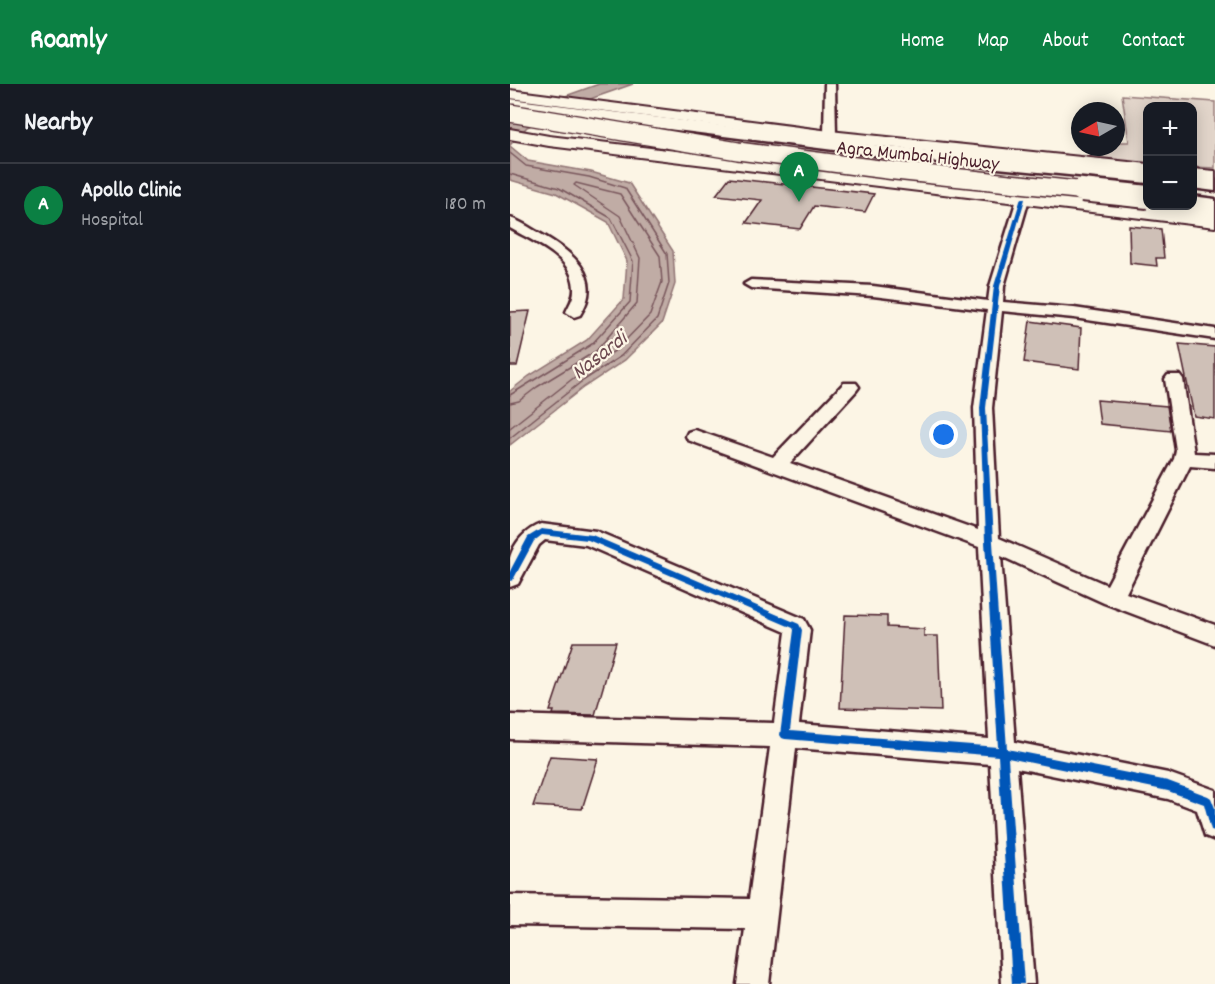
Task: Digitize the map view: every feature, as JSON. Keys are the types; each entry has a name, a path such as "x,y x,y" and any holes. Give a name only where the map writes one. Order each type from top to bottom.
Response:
{"main road":[{"name":"Agra Mumbai Highway","path":"510,107 587,110 1143,189"},
{"path":"510,107 551,134 897,177 1143,190"},
{"path":"510,107 750,153 895,171 1143,190"},
{"path":"1197,183 1215,185"},
{"path":"1197,193 1215,195"},
{"path":"1197,203 1215,205"},
{"path":"1197,207 1215,213"}],"street":[{"path":"830,136 831,84"},
{"path":"510,107 544,100 587,110 830,136 1143,189"},
{"path":"510,134 551,134 1023,199 1215,221"},
{"path":"1197,174 1215,176"},
{"path":"1018,984 989,542 983,408 997,286 1023,199"},
{"path":"510,222 568,258 577,272 582,291 574,312"},
{"path":"751,284 873,291 1074,313 1215,334"},
{"path":"1112,597 1184,459 1185,450 1174,379"},
{"path":"777,465 850,387"},
{"path":"695,436 989,542 1112,597 1215,634"},
{"path":"1184,459 1215,461"},
{"path":"510,578 531,539 541,532 588,537 792,623 798,630 753,984"},
{"path":"510,728 785,735 1002,752 1168,786 1213,810"},
{"path":"510,910 762,914"}],"shaded area":[{"path":"1122,95 1215,102 1215,168 1197,167 1197,102 1143,102 1143,163 1091,158 1091,156 1125,156 1125,142 1129,142 1125,102"}],"water":[{"path":"599,84 633,84 593,98 527,127 510,145 510,120 532,108"},
{"name":"Nasardi","path":"510,146 528,161 591,172 629,183 673,251 675,284 662,323 625,360 584,387 510,445 510,391 529,376 587,340 624,299 627,261 608,222 556,193 510,180"}],"building":[{"path":"729,178 874,194 865,212 814,206 800,229 746,223 762,200 716,195"},
{"path":"1129,226 1161,229 1164,258 1156,258 1157,266 1130,263"},
{"path":"530,311 517,366 510,366 510,312"},
{"path":"1030,321 1081,328 1079,369 1024,362"},
{"path":"1179,344 1215,347 1215,419 1194,416"},
{"path":"1097,400 1167,406 1171,431 1100,424"},
{"path":"845,615 887,616 887,627 924,629 924,636 938,636 941,711 840,708"},
{"path":"573,642 616,642 595,715 553,714 554,711 550,711"},
{"path":"550,756 598,759 582,809 533,806"}],"cycle path":[{"path":"1018,984 989,542 983,408 997,286 1023,199"},
{"path":"510,578 531,539 541,532 589,537 796,626 798,630 785,735 1002,752 1168,786 1208,801 1215,826"}],"place":[{"name":"Apollo Clinic","path":"799,202"}]}
